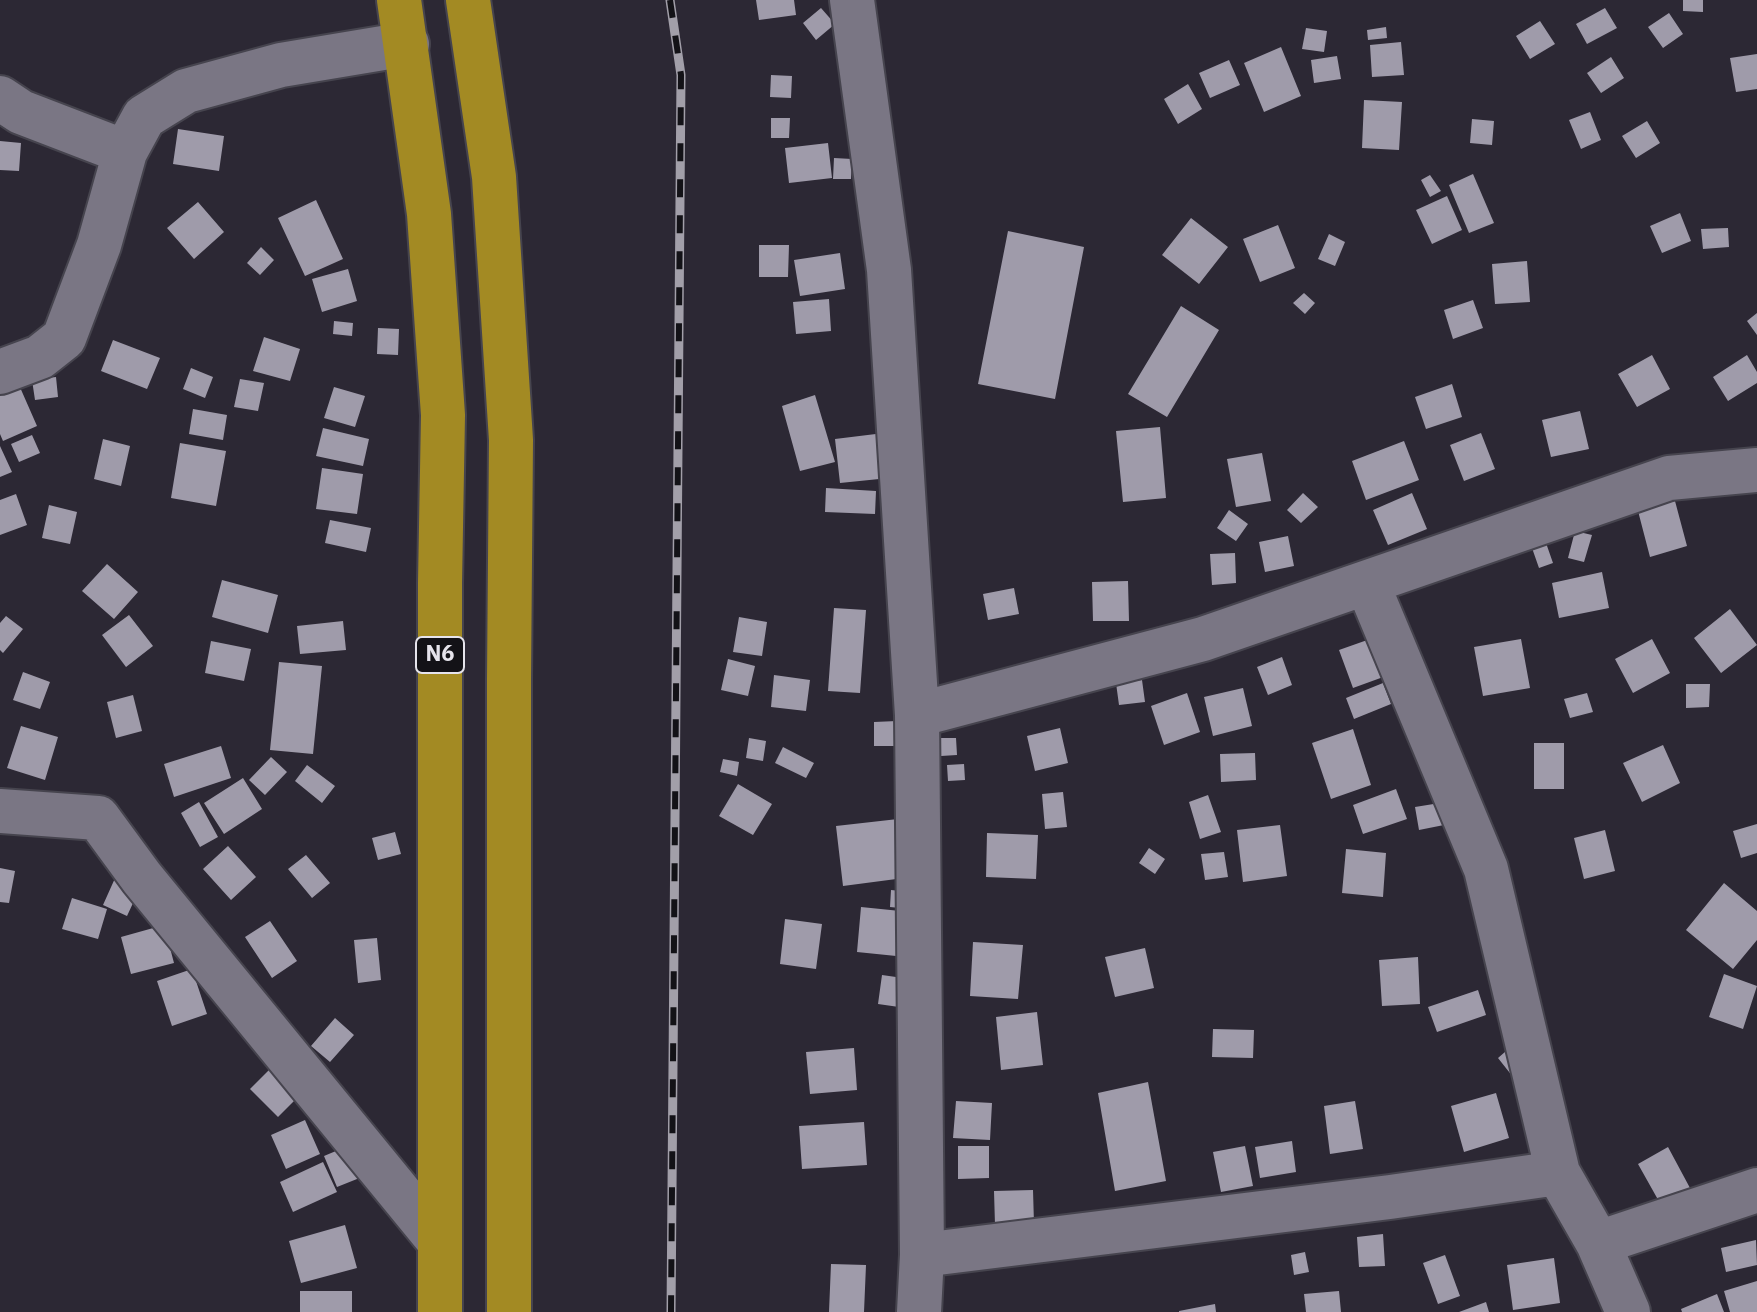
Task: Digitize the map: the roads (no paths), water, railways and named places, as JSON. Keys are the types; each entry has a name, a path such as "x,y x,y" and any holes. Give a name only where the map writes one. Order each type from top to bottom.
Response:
{"highway":[{"name":"N6","path":"399,0 429,214 443,415 440,1312"},
{"path":"468,0 494,177 511,440 509,1312"}],"street":[{"path":"852,0 889,270 917,715 922,1255 919,1312"},
{"path":"0,372 40,357 64,338 99,245 125,152 144,117 186,91 281,65 407,44"},
{"path":"0,98 21,112 125,152"},
{"path":"917,715 1203,639 1669,478 1757,470"},
{"path":"1367,583 1486,869 1558,1173 1598,1243 1628,1312"},
{"path":"0,811 98,818 152,890 439,1241"},
{"path":"922,1255 1558,1173"},
{"path":"1598,1243 1757,1190"}],"railway":[{"path":"670,0 681,75 671,1312"}]}
